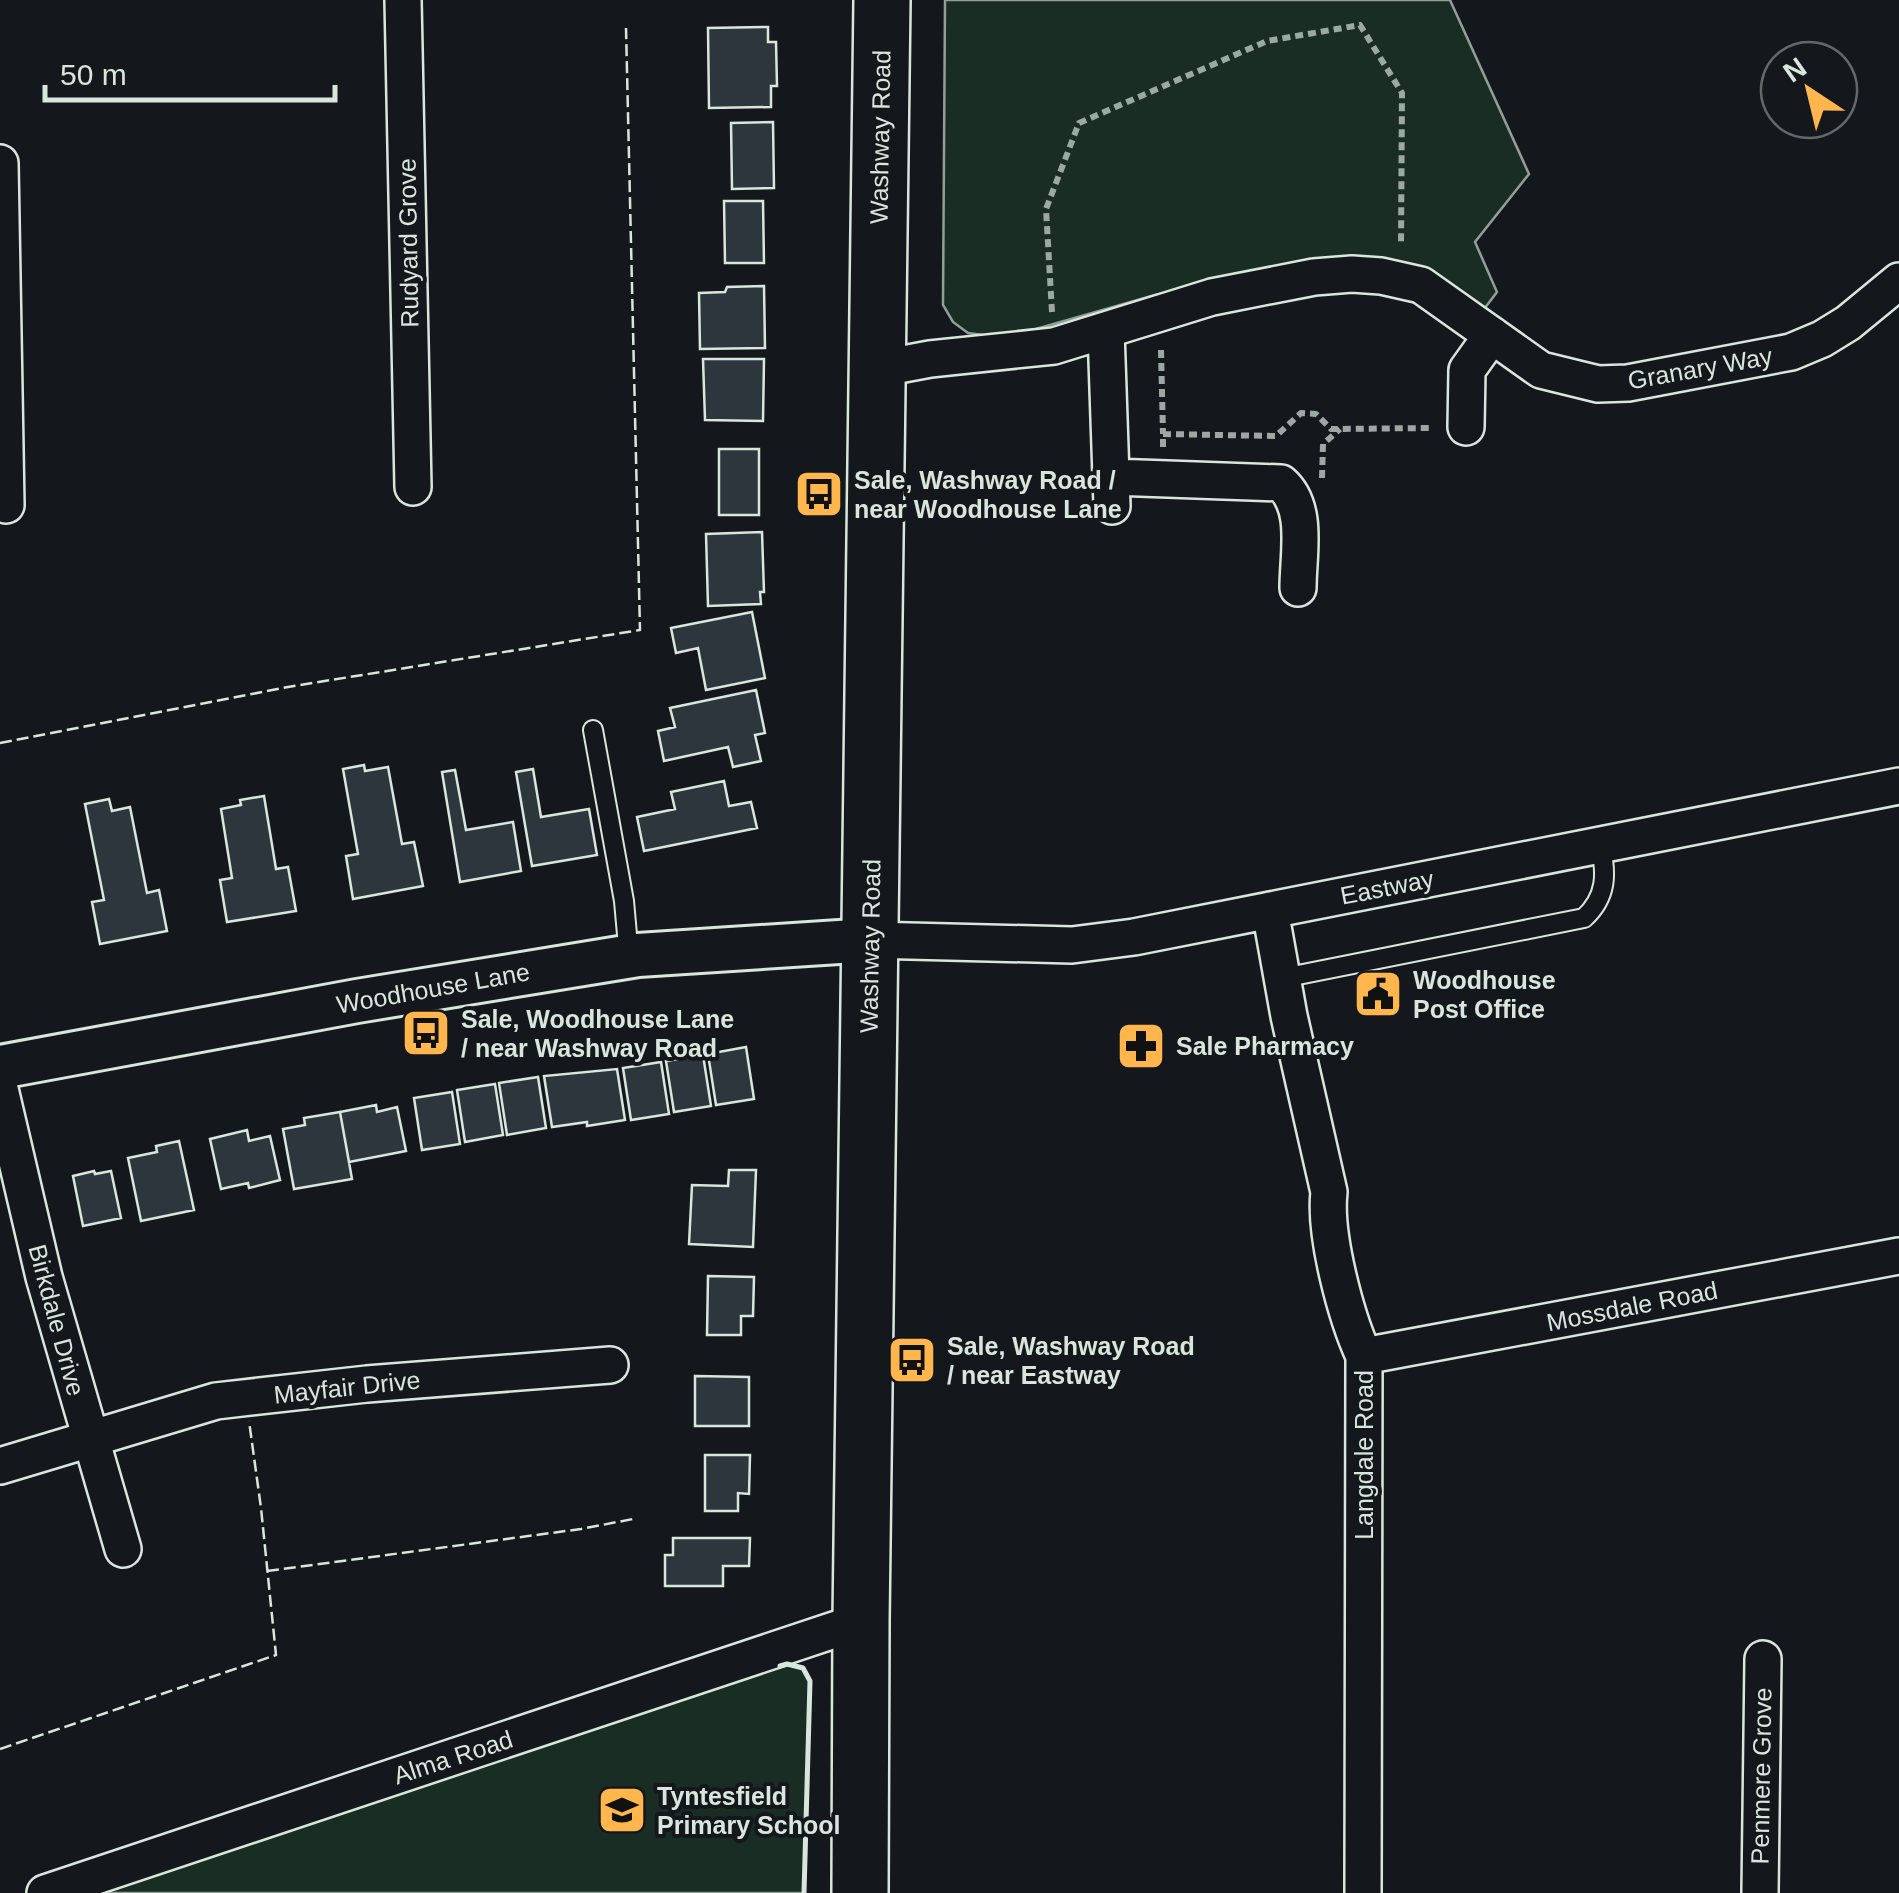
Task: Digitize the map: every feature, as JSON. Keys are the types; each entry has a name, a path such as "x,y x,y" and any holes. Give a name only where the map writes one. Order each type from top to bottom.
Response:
{"highway":[{"name":"Washway Road","path":"860,1893 860,1621 882,0"}],"street":[{"name":"Rudyard Grove","path":"403,0 413,486"},
{"path":"0,163 6,506"},
{"name":"Granary Way","path":"877,368 1054,346 1212,297 1314,277 1381,276 1421,285 1542,370 1598,384 1628,383 1791,352 1822,340 1899,282"},
{"path":"1106,330 1112,492 1163,478 1281,483 1290,491 1298,510 1298,588"},
{"path":"1466,427 1467,370 1492,335"},
{"name":"Eastway","path":"870,940 1072,945 1134,938 1899,786"},
{"name":"Langdale Road","path":"1270,910 1329,1192 1327,1214 1353,1331 1364,1356 1362,1893"},
{"name":"Woodhouse Lane","path":"0,1066 357,1001 629,957 870,940"},
{"name":"Birkdale Drive","path":"0,1089 44,1277 124,1549"},
{"name":"Mossdale Road","path":"1364,1356 1899,1256"},
{"name":"Mayfair Drive","path":"0,1466 216,1400 610,1365"},
{"name":"Alma Road","path":"45,1893 860,1621"},
{"name":"Penmere Grove","path":"1760,1893 1762,1659"}],"lane":[{"path":"593,730 624,901 629,957"},
{"path":"1283,978 1584,918 1596,908 1605,879 1600,845"}],"path":[{"path":"1054,346 1046,209 1079,123 1267,41 1360,26 1402,94 1402,282"},
{"path":"1160,312 1163,478"},
{"path":"1163,434 1276,436 1301,413 1316,414 1331,429 1466,427"}],"green space":[{"path":"945,0 1450,0 1529,174 1475,242 1497,292 1481,313 1401,262 1265,275 1155,295 1036,329 991,336 968,333 953,322 943,305"},
{"name":"Tyntesfield Primary School","path":"787,1664 803,1668 810,1681 804,1893 97,1893"}],"building":[{"path":"768,27 768,42 776,42 777,86 771,86 771,107 709,108 708,28"},
{"path":"773,122 774,188 732,189 731,123"},
{"path":"724,201 763,201 764,263 725,263"},
{"path":"764,286 765,348 700,349 699,293"},
{"path":"703,359 764,359 763,421 705,420"},
{"path":"719,449 759,449 759,515 719,515"},
{"path":"762,532 761,604 708,606 706,534"},
{"path":"752,612 765,678 706,690 698,648 676,653 671,628"},
{"path":"756,690 765,733 755,735 761,761 733,767 728,747 664,761 658,731 675,727 670,708"},
{"path":"364,765 365,771 388,767 402,844 414,842 423,886 353,899 346,856 358,854 343,769"},
{"path":"533,769 541,817 589,809 597,855 532,866 516,772"},
{"path":"455,770 466,830 513,822 521,871 460,882 442,772"},
{"path":"724,781 729,806 751,802 757,828 644,851 637,817 675,809 671,792"},
{"path":"264,796 276,869 288,867 296,911 227,922 220,880 232,878 221,809 241,805 240,800"},
{"path":"109,799 112,811 130,807 147,893 159,890 167,931 100,944 92,902 104,900 85,804"},
{"path":"746,1047 754,1099 716,1105 708,1054"},
{"path":"703,1055 711,1106 674,1112 666,1061"},
{"path":"661,1062 669,1114 631,1120 623,1068"},
{"path":"617,1069 625,1120 552,1127 544,1076"},
{"path":"538,1077 546,1128 507,1135 499,1083"},
{"path":"495,1084 503,1135 465,1142 457,1090"},
{"path":"452,1092 460,1144 422,1150 414,1098"},
{"path":"376,1105 377,1112 397,1107 406,1151 349,1162 340,1112"},
{"path":"340,1112 352,1179 294,1189 283,1129 305,1125 304,1118"},
{"path":"247,1130 249,1141 270,1136 280,1180 249,1188 248,1183 221,1189 210,1139"},
{"path":"179,1141 194,1210 141,1221 128,1158 157,1152 156,1146"},
{"path":"729,1170 756,1170 753,1247 689,1244 692,1185 728,1186"},
{"path":"111,1171 121,1218 83,1226 73,1176"},
{"path":"708,1276 754,1277 753,1316 741,1316 741,1335 707,1335"},
{"path":"695,1376 749,1377 749,1426 695,1426"},
{"path":"705,1455 750,1455 749,1494 738,1493 738,1511 705,1511"},
{"path":"673,1538 750,1538 749,1566 723,1566 723,1586 665,1586 665,1555 673,1555"}],"fence":[{"path":"0,743 288,687 640,630 626,28"},
{"path":"0,1749 276,1655 249,1421"},
{"path":"267,1571 633,1519"}],"wall":[{"path":"780,1666 803,1668 810,1681 804,1893"}],"place":[{"name":"Sale, Washway Road / near Woodhouse Lane","path":"819,494"},
{"name":"Woodhouse Post Office","path":"1378,994"},
{"name":"Sale, Woodhouse Lane / near Washway Road","path":"426,1033"},
{"name":"Sale Pharmacy","path":"1141,1046"},
{"name":"Sale, Washway Road / near Eastway","path":"912,1360"},
{"name":"Tyntesfield Primary School","path":"622,1810"}]}
